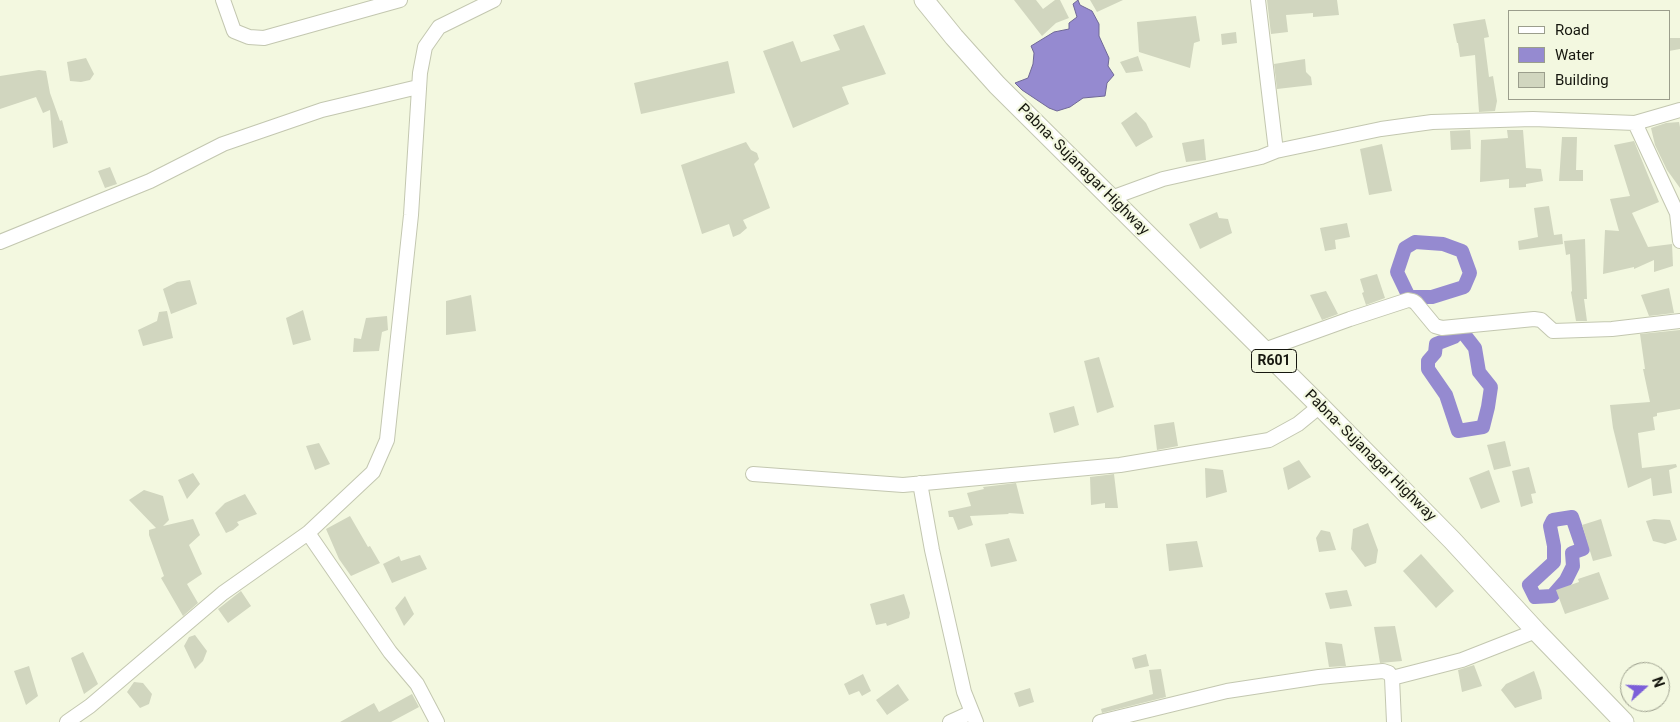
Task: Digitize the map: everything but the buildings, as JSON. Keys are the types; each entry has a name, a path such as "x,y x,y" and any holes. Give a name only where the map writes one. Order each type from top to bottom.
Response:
{"main road":[{"name":"Pabna- Sujanagar Highway","path":"924,0 997,85 1452,540 1536,632 1624,722"}],"street":[{"path":"223,0 234,31 249,37 264,38 400,0"},
{"path":"67,722 90,706 223,593 308,533 373,472 388,440 411,215 418,87 425,47 439,27 494,0"},
{"path":"1258,0 1276,151"},
{"path":"0,242 150,181 223,144 322,110 418,87"},
{"path":"1111,198 1163,179 1261,157 1276,151 1381,129 1432,122 1533,119 1635,123 1680,110"},
{"path":"1635,123 1677,213 1680,241"},
{"path":"1264,350 1408,300 1416,303 1435,326 1442,328 1534,319 1541,320 1553,331 1612,329 1680,321"},
{"path":"753,474 903,485 1120,465 1269,440 1298,424 1320,406"},
{"path":"920,483 932,550 962,682 974,717 950,722"},
{"path":"308,533 390,652 417,684 437,722"},
{"path":"1392,678 1462,660 1536,632"},
{"path":"1100,722 1228,691 1319,677 1383,672 1389,673 1392,678 1394,722"}],"water":[{"path":"1078,0 1080,5 1092,11 1099,24 1099,36 1109,58 1108,66 1114,75 1107,83 1105,96 1083,98 1070,107 1057,111 1049,108 1022,90 1015,83 1028,78 1033,64 1034,53 1031,46 1054,32 1069,29 1069,23 1077,17 1073,4"}],"waterway":[{"path":"1415,242 1443,244 1462,251 1470,273 1464,287 1432,297 1409,297 1397,272 1405,248 1415,242"},
{"path":"1461,330 1475,348 1479,372 1491,387 1483,427 1458,431 1446,395 1428,369 1428,361 1435,353 1436,344 1454,337 1461,330"},
{"path":"1572,517 1583,549 1572,553 1573,566 1566,580 1552,596 1535,597 1529,585 1554,562 1554,546 1550,526 1553,520 1572,517"}]}
